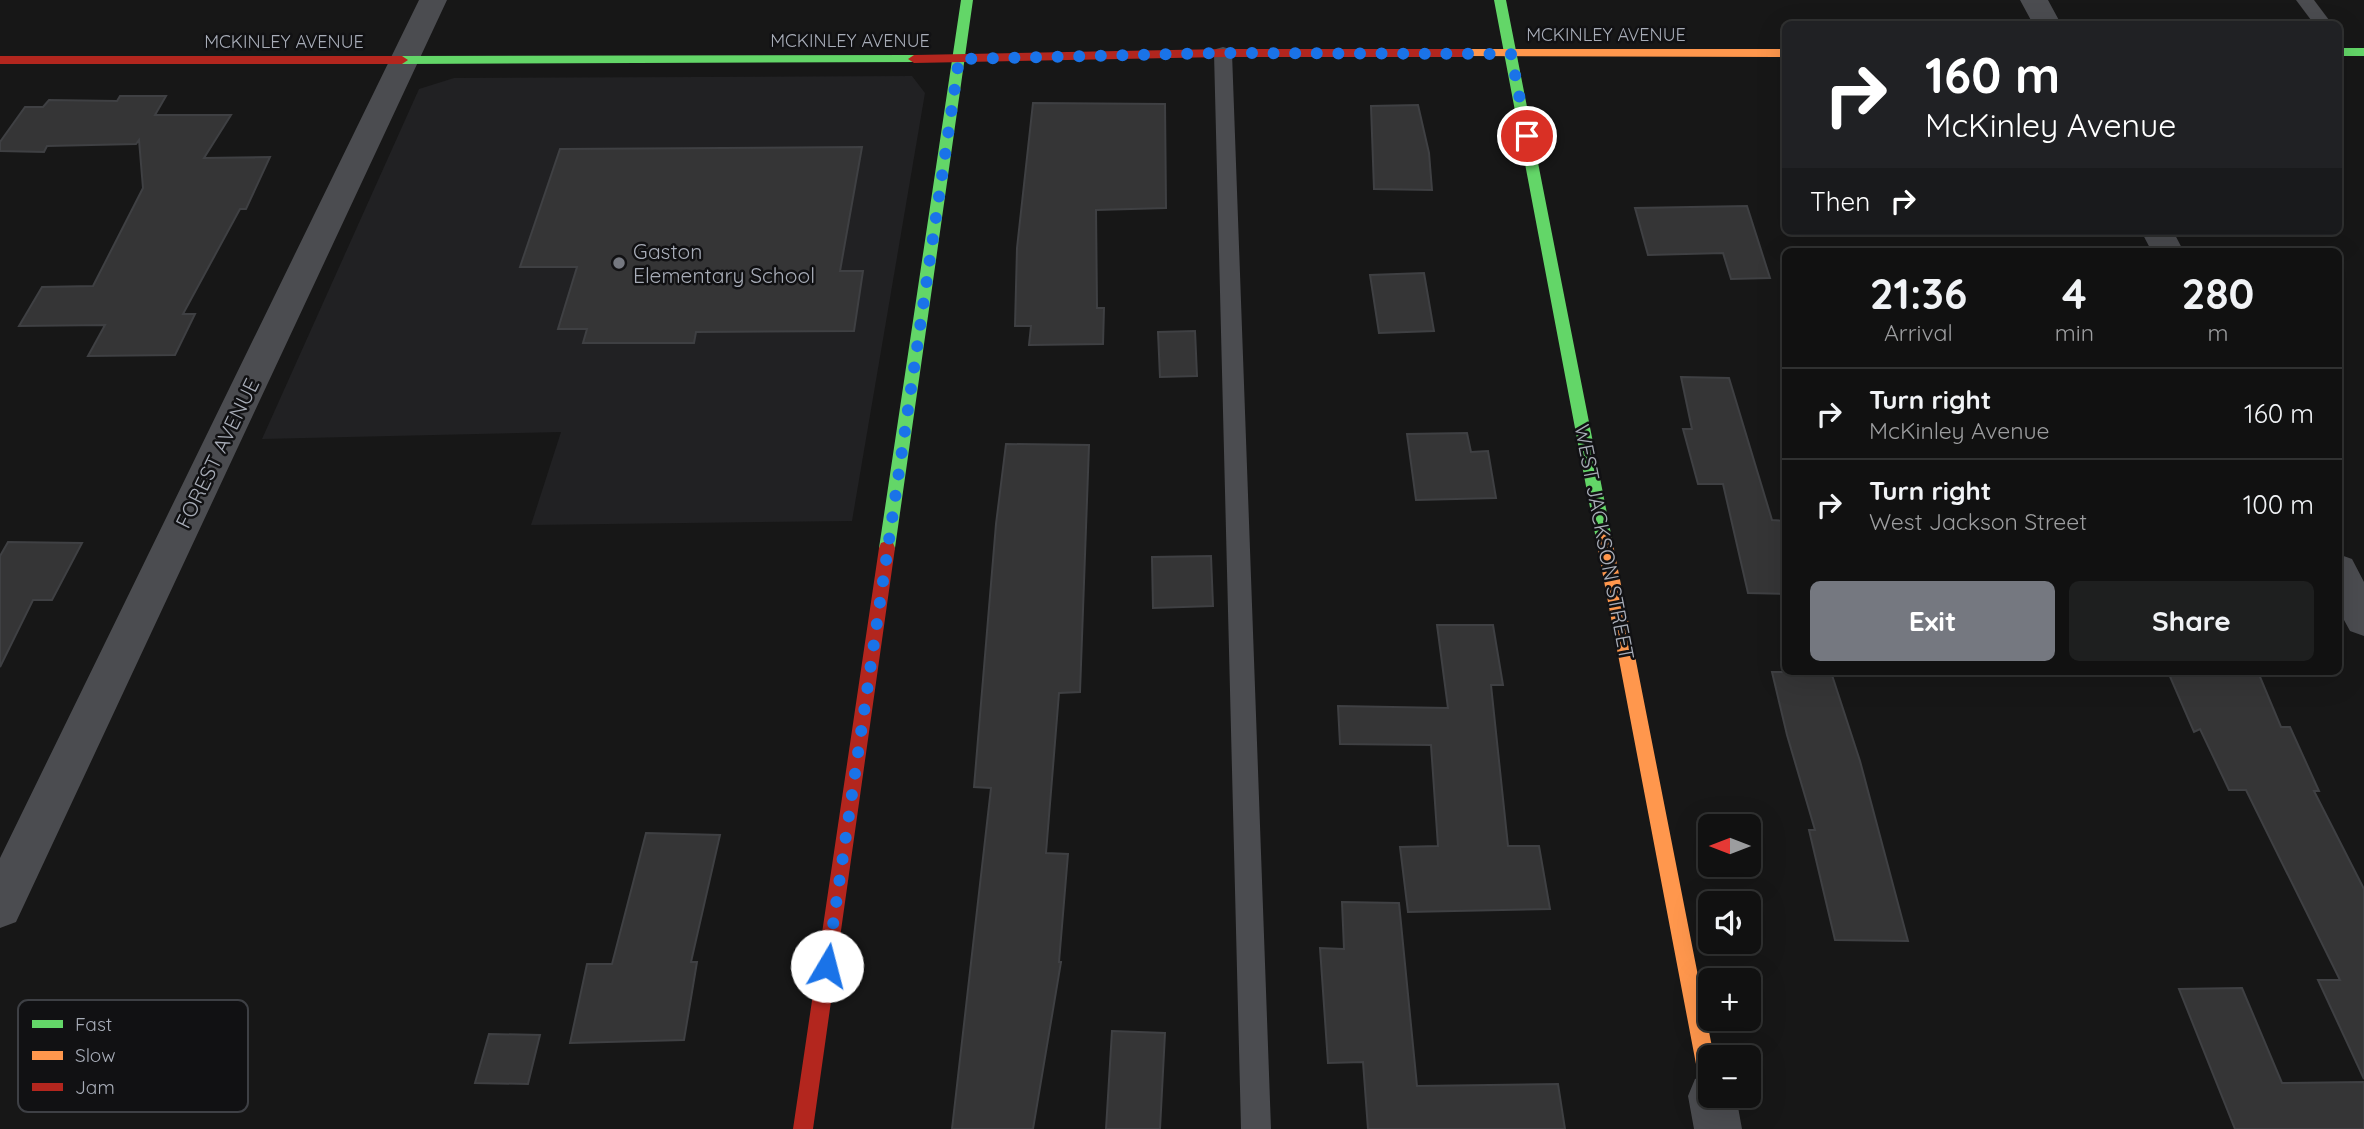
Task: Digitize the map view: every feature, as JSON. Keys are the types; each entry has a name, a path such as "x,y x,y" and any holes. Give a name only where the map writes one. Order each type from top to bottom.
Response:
{"street":[{"name":"FOREST AVENUE","path":"0,906 433,0"},
{"path":"803,1129 967,0"},
{"name":"WEST JACKSON STREET","path":"1500,0 1702,1045"},
{"path":"2034,0 2045,21"},
{"path":"2342,50 2364,52"},
{"name":"MCKINLEY AVENUE","path":"0,60 959,59 1223,53 1782,52"},
{"path":"2342,578 2364,619"},
{"path":"1714,1108 1718,1129"}],"lane":[{"path":"2305,0 2321,21"},
{"path":"1223,53 1256,1129"}],"shaded area":[{"name":"Gaston Elementary School","path":"912,76 925,93 852,521 531,525 561,432 262,439 419,89 454,78"}],"building":[{"path":"120,96 166,96 155,115 231,115 204,158 270,157 246,209 240,209 183,314 195,314 175,355 88,356 105,325 19,326 42,287 93,286 143,188 139,140 136,144 47,146 44,152 0,151 0,142 25,107 43,107 49,100 117,101"},
{"path":"1033,103 1165,104 1166,208 1096,210 1097,308 1104,308 1103,344 1029,345 1031,326 1015,326 1017,248"},
{"path":"1418,105 1429,153 1432,190 1374,189 1371,106"},
{"path":"862,147 840,271 863,271 854,331 696,332 694,343 583,343 587,329 558,329 577,267 520,267 560,149"},
{"path":"1747,206 1770,278 1731,279 1723,253 1648,255 1635,208"},
{"path":"1424,273 1434,331 1379,333 1370,275"},
{"path":"1195,331 1197,376 1160,377 1158,332"},
{"path":"1681,377 1729,378 1772,520 1782,521 1782,594 1748,593 1723,484 1698,484 1683,429 1692,429"},
{"path":"1467,433 1471,452 1488,451 1496,498 1416,500 1407,434"},
{"path":"1006,444 1089,445 1080,692 1059,693 1046,853 1068,854 1061,962 1033,1129 952,1129 991,788 974,787 996,524"},
{"path":"8,542 82,543 52,600 33,600 0,667 0,556"},
{"path":"1211,556 1213,606 1153,608 1152,557"},
{"path":"1437,625 1493,625 1503,685 1491,685 1508,846 1539,846 1550,909 1408,912 1400,847 1438,846 1431,745 1340,744 1338,706 1448,708"},
{"path":"1772,672 1782,672 1782,675 1832,675 1860,761 1908,941 1835,940 1809,830 1815,830"},
{"path":"2169,675 2259,675 2281,727 2290,727 2319,791 2314,791 2364,889 2364,1079 2318,980 2340,980 2246,790 2229,790 2200,729 2194,732"},
{"path":"646,833 720,835 691,962 697,962 684,1040 570,1043 587,964 612,964"},
{"path":"1342,902 1399,903 1417,1086 1558,1084 1565,1129 1368,1129 1363,1062 1328,1063 1320,948 1344,949"},
{"path":"2242,988 2282,1083 2364,1082 2364,1129 2235,1129 2179,989"},
{"path":"1112,1031 1165,1033 1160,1129 1106,1129"},
{"path":"489,1034 540,1035 528,1084 475,1083"}],"traffic: fast":[{"path":"887,548 967,0"},
{"path":"1500,0 1604,539"},
{"path":"2342,52 2364,52"},
{"path":"402,60 914,59"}],"traffic: slow":[{"path":"1464,53 1782,53"},
{"path":"1604,539 1702,1045"}],"traffic: jam":[{"path":"914,59 1223,53 1464,53"},
{"path":"0,60 402,60"},
{"path":"803,1129 887,548"}],"place":[{"name":"Gaston Elementary School","path":"619,263"}],"route":[{"path":"827,966 959,59 1223,53 1511,54 1527,136"}]}
